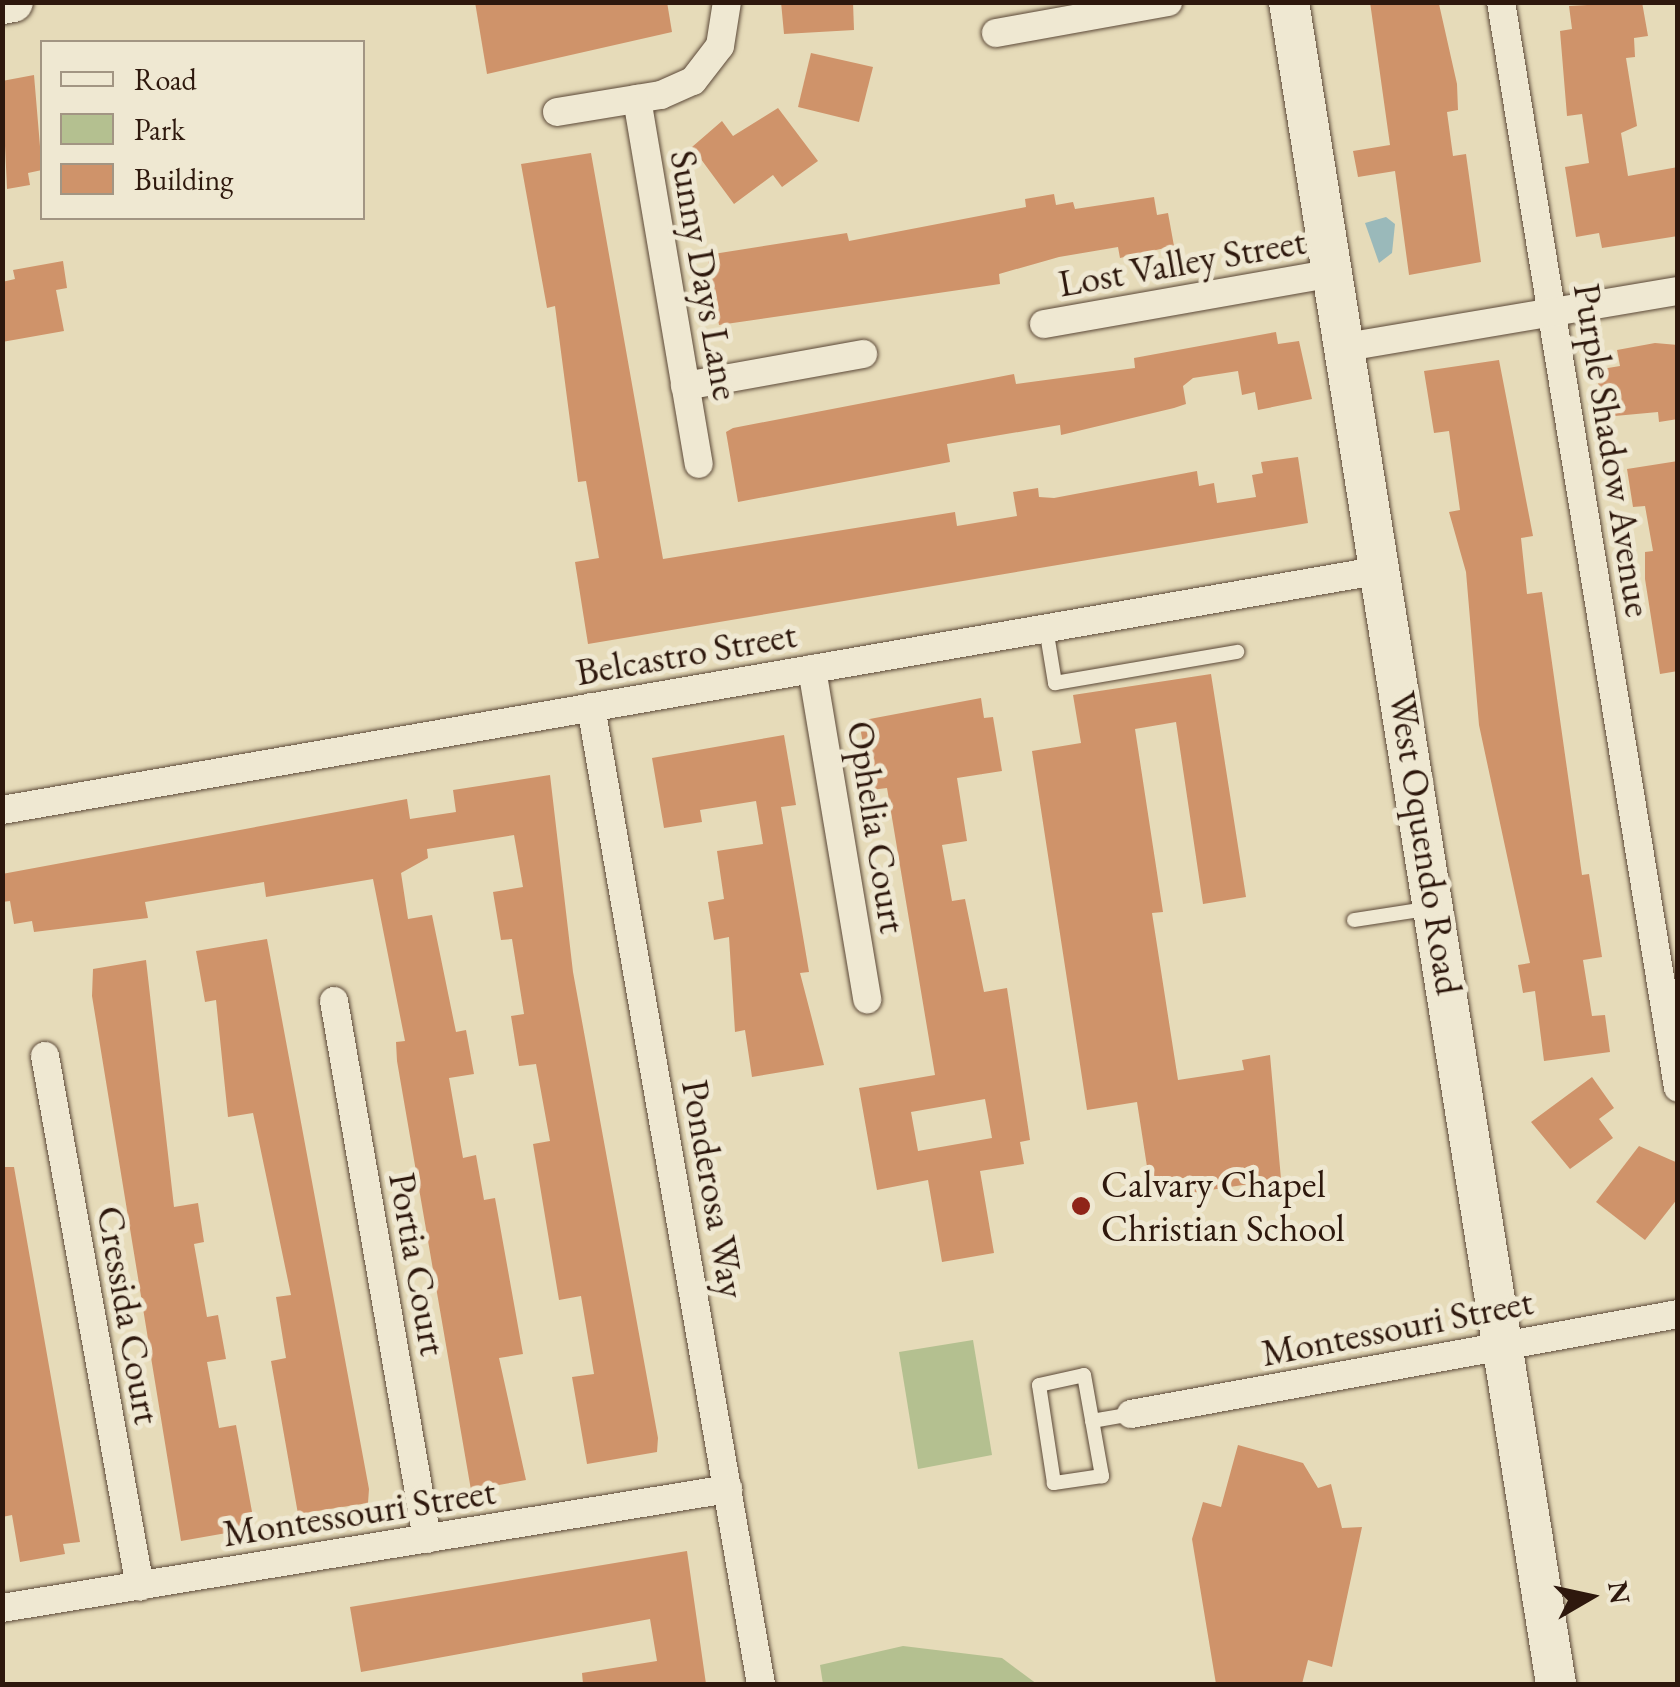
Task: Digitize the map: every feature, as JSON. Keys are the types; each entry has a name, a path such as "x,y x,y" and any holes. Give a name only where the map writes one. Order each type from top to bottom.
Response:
{"street":[{"path":"2,4 13,2"},
{"path":"557,112 679,88 704,71 720,46 728,2"},
{"path":"996,33 1168,2"},
{"name":"West Oquendo Road","path":"1289,2 1436,907 1556,1684"},
{"name":"Purple Shadow Avenue","path":"1501,2 1678,1088"},
{"name":"Sunny Days Lane","path":"636,99 699,464"},
{"name":"Lost Valley Street","path":"1044,324 1333,273"},
{"path":"1346,347 1678,292"},
{"path":"686,386 863,354"},
{"name":"Belcastro Street","path":"2,810 1382,570"},
{"name":"Ophelia Court","path":"812,668 867,998"},
{"name":"Ponderosa Way","path":"590,707 761,1684"},
{"name":"Portia Court","path":"334,1001 427,1539"},
{"name":"Cressida Court","path":"45,1056 140,1587"},
{"name":"Montessouri Street","path":"1131,1414 1678,1314"},
{"name":"Montessouri Street","path":"2,1608 728,1489"}],"lane":[{"path":"1046,628 1055,683 1236,652"},
{"path":"1354,920 1436,907"},
{"path":"1084,1375 1092,1420 1102,1476 1054,1483 1038,1385 1084,1375"},
{"path":"1092,1420 1131,1414"}],"green space":[{"path":"973,1340 992,1455 918,1469 899,1352"},
{"path":"903,1646 1002,1658 1037,1684 823,1684 820,1665"}],"water":[{"path":"1386,217 1395,224 1392,253 1379,263 1365,223"}],"building":[{"path":"475,2 667,2 672,32 487,74"},
{"path":"781,2 853,2 854,30 784,34"},
{"path":"1370,2 1439,4 1457,84 1458,110 1447,112 1453,156 1466,154 1481,262 1409,275 1395,171 1358,177 1353,151 1390,145"},
{"path":"1642,2 1648,36 1634,38 1635,57 1626,58 1637,126 1621,133 1628,176 1678,167 1678,236 1602,248 1599,233 1576,237 1565,167 1589,163 1582,114 1567,116 1560,31 1572,29 1569,6"},
{"path":"811,53 873,67 859,122 798,107"},
{"path":"34,75 40,146 40,170 28,173 30,185 7,189 2,81"},
{"path":"778,108 818,161 782,187 773,175 734,204 692,147 722,121 733,136"},
{"path":"591,153 663,559 955,512 957,526 1017,516 1013,492 1038,488 1039,497 1054,498 1197,471 1199,486 1214,483 1217,503 1256,497 1252,475 1263,473 1261,462 1298,457 1308,523 588,644 575,562 599,558 586,481 578,482 555,306 547,308 521,164"},
{"path":"1054,194 1056,205 1073,202 1075,209 1154,197 1157,215 1168,213 1174,246 1120,258 1118,247 1059,257 999,274 1000,284 719,325 707,255 847,233 849,241 1026,207 1025,199"},
{"path":"63,261 67,288 56,290 64,331 2,342 2,282 15,279 13,270"},
{"path":"1276,332 1278,344 1299,341 1312,399 1258,410 1255,392 1242,395 1238,371 1193,378 1183,386 1186,404 1174,408 1061,435 1060,425 947,444 950,462 738,502 726,432 733,428 1014,374 1016,384 1135,368 1134,358"},
{"path":"1655,343 1678,345 1678,419 1659,422 1658,412 1604,417 1596,370 1620,366 1617,350"},
{"path":"1499,360 1533,536 1521,538 1527,594 1542,592 1582,875 1589,874 1602,957 1583,960 1592,1016 1605,1015 1610,1052 1544,1061 1535,991 1523,993 1518,965 1530,963 1479,725 1466,572 1449,512 1460,510 1449,431 1434,433 1424,371"},
{"path":"1678,461 1678,671 1660,674 1645,579 1645,552 1653,551 1645,506 1633,507 1627,469"},
{"path":"1211,674 1246,897 1203,904 1176,722 1135,729 1163,912 1152,913 1178,1080 1244,1070 1242,1060 1270,1055 1281,1179 1152,1199 1137,1102 1087,1110 1032,751 1081,743 1073,695"},
{"path":"981,698 984,718 993,717 1002,771 957,778 967,841 942,845 952,901 965,899 984,992 1007,988 1030,1140 1020,1142 1024,1164 980,1171 994,1253 942,1262 928,1180 877,1190 859,1088 935,1075 887,788 871,790 859,721","holes":["985,1099 992,1138 918,1151 911,1112"]},
{"path":"784,735 796,805 781,807 809,972 800,973 824,1065 752,1077 745,1030 735,1032 729,937 714,940 708,902 724,899 717,851 763,844 756,801 700,810 702,822 664,828 652,758"},
{"path":"550,775 573,972 658,1438 657,1452 587,1464 572,1377 594,1374 581,1296 559,1300 533,1144 550,1141 536,1064 519,1066 511,1016 524,1014 512,939 501,940 493,892 523,887 514,835 427,849 428,858 401,873 408,919 432,915 456,1032 466,1030 474,1074 449,1078 463,1158 476,1155 484,1200 495,1198 523,1354 499,1358 526,1480 471,1490 397,1061 396,1042 405,1041 373,879 266,897 264,882 145,902 148,918 34,932 32,921 14,924 10,901 2,902 2,874 407,799 410,819 456,812 453,790"},
{"path":"267,939 369,1489 368,1503 298,1514 271,1361 286,1358 276,1297 291,1295 253,1113 228,1117 216,1000 205,1002 196,951"},
{"path":"146,960 174,1207 198,1203 204,1242 194,1244 207,1317 218,1315 226,1359 207,1362 219,1428 236,1425 255,1528 181,1541 92,996 93,969"},
{"path":"1592,1077 1614,1108 1599,1119 1613,1138 1570,1169 1531,1122"},
{"path":"1639,1146 1678,1163 1678,1198 1645,1240 1596,1202"},
{"path":"2,1167 14,1167 80,1542 63,1544 65,1554 20,1562 12,1515 2,1517"},
{"path":"1238,1445 1303,1463 1318,1488 1331,1484 1342,1528 1362,1527 1332,1667 1308,1660 1302,1684 1216,1684 1192,1539 1203,1502 1221,1507"},
{"path":"687,1551 706,1684 583,1684 582,1673 657,1661 650,1619 361,1672 350,1607"}],"place":[{"name":"Calvary Chapel Christian School","path":"1081,1206"}]}
